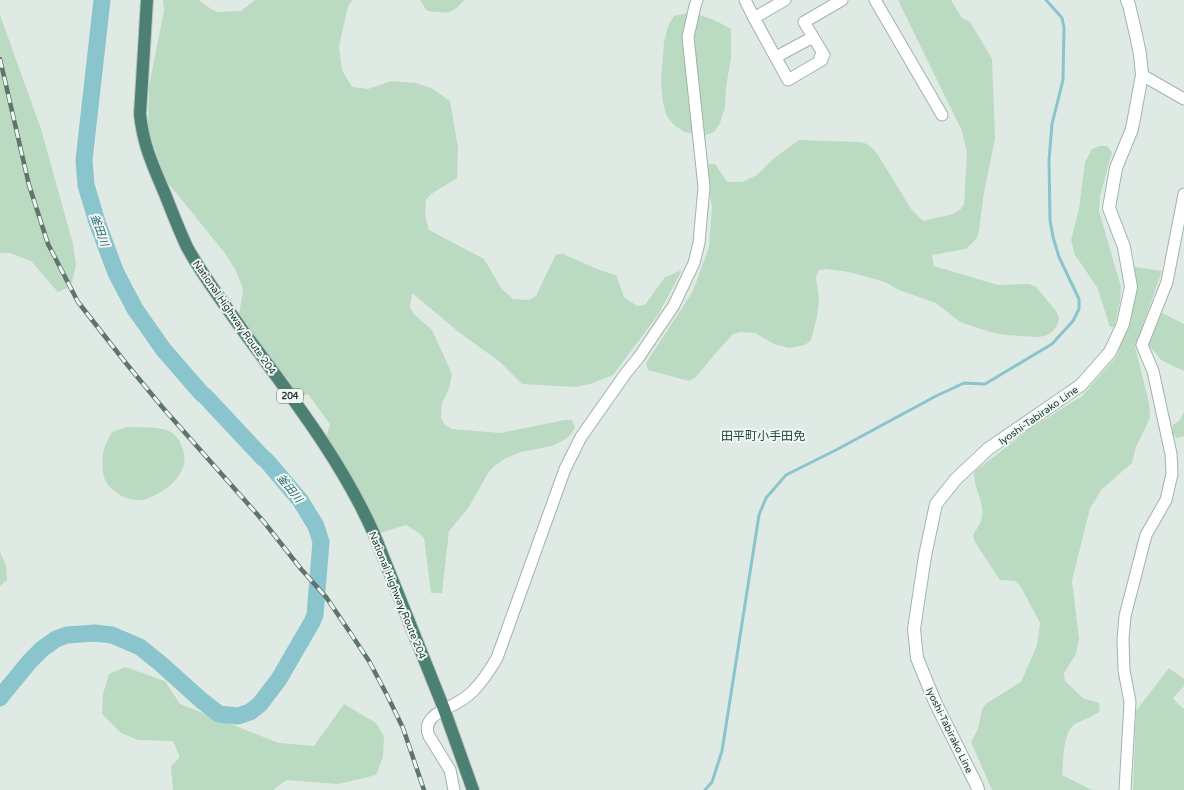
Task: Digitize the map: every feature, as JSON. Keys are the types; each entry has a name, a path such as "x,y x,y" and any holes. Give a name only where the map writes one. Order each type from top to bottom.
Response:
{"highway":[{"name":"National Highway Route 204","path":"147,0 140,99 141,129 149,157 188,248 218,296 319,436 348,481 366,514 444,709 473,790"}],"main road":[{"name":"Iyoshi-Tabirako Line","path":"978,790 935,702 917,658 914,629 925,556 936,504 956,479 988,449 1081,385 1110,352 1123,324 1131,287 1124,247 1109,208 1116,168 1132,129 1142,75 1136,35 1127,0"}],"street":[{"path":"454,790 450,770 432,741 427,731 427,726 432,718 473,691 483,680 497,658 565,469 581,437 639,357 674,304 694,263 699,243 704,186 688,37 697,0"},
{"path":"745,0 788,80 822,60 820,57 824,55 804,22 842,0"},
{"path":"754,18 785,0"},
{"path":"875,0 942,115"},
{"path":"776,58 813,37"},
{"path":"1142,75 1184,99"},
{"path":"1125,790 1130,702 1124,670 1123,639 1125,616 1146,535 1166,500 1172,474 1171,454 1154,371 1142,345 1168,282 1184,194"}],"green space":[{"path":"163,0 199,0 211,9 218,12 241,11 255,0 353,0 347,10 339,47 342,70 352,87 368,89 392,81 416,83 431,88 450,101 458,148 457,178 431,194 426,200 425,215 429,230 484,259 501,288 513,299 529,300 536,296 556,254 563,254 602,271 616,275 624,297 637,306 645,305 665,277 682,270 658,315 613,375 590,384 575,387 522,384 500,362 460,333 412,293 410,307 414,314 432,330 452,374 449,389 442,403 441,418 445,425 452,429 500,433 565,420 572,420 575,428 566,439 552,446 521,452 506,458 493,467 488,473 469,507 449,531 442,593 431,593 424,538 419,533 406,525 380,533 326,438 330,424 308,394 299,398 239,314 243,291 235,269 224,252 164,176 148,129 149,86 164,11"},
{"path":"420,0 464,0 455,9 444,12 427,11"},
{"path":"898,0 951,0 962,18 970,22 992,59 995,139 984,192 979,231 977,238 966,249 932,255 934,266 998,285 1029,284 1036,287 1056,311 1059,318 1057,326 1052,332 1045,336 1037,337 1005,335 990,332 960,322 936,303 899,290 885,282 849,272 826,269 819,270 816,277 819,301 817,317 811,340 805,345 789,348 774,344 755,333 740,332 733,334 696,377 689,381 648,370 646,363 693,291 709,247 712,207 705,165 715,164 727,182 742,182 757,175 773,159 799,140 865,143 876,152 911,209 923,221 953,214 960,210 964,204 967,153 962,131"},
{"path":"687,13 705,16 731,29 731,57 726,88 725,107 720,123 714,132 703,136 685,132 674,125 666,115 663,102 661,83 664,42 668,26 674,16"},
{"path":"0,15 41,129 73,244 76,265 72,282 67,288 58,292 31,261 10,253 0,253"},
{"path":"1100,146 1107,146 1112,152 1100,196 1099,211 1121,287 1120,302 1114,327 1110,327 1097,287 1075,255 1071,240 1079,209 1085,162 1092,149"},
{"path":"1135,267 1162,271 1135,347 1149,403 1150,418 1136,447 1132,463 1102,489 1090,508 1072,581 1079,639 1076,654 1064,673 1065,681 1083,698 1099,703 1100,711 1075,724 1071,728 1066,740 1062,775 1092,790 992,790 971,742 978,729 982,709 987,703 1021,682 1037,645 1040,623 1021,587 1015,581 1000,580 975,542 973,535 981,521 982,508 974,479 974,472 1031,428 1082,396 1117,356 1131,315"},
{"path":"1162,313 1184,324 1184,371 1161,360 1148,344"},
{"path":"1184,412 1184,436 1177,438 1172,433 1173,425 1179,421"},
{"path":"127,427 154,428 169,431 178,439 184,453 184,461 179,476 167,488 144,500 132,500 120,495 106,483 104,478 102,467 103,455 108,439 112,432"},
{"path":"0,552 6,566 7,580 0,586"},
{"path":"125,667 165,681 180,704 279,743 314,746 344,704 376,723 384,736 383,757 376,775 338,784 287,780 274,790 173,790 171,766 179,758 179,755 173,741 138,740 121,733 102,714 103,694 109,674"},
{"path":"1169,668 1184,679 1184,686 1173,698 1184,709 1184,790 1133,790 1136,711"}],"waterway":[{"name":"釜田川","path":"0,698 30,661 42,649 56,639 67,635 95,633 112,635 140,647 219,714 238,716 250,712 260,704 279,679 315,615 321,542 316,526 300,500 266,460 202,394 163,349 135,309 116,273 97,222 86,185 84,160 102,0"},
{"path":"705,790 712,782 722,751 759,515 766,498 786,475 936,396 964,383 985,384 1052,344 1073,321 1079,309 1079,299 1059,257 1050,220 1049,160 1052,124 1063,80 1064,28 1062,18 1046,0"}],"railway":[{"path":"0,59 29,185 48,244 78,302 163,408 264,522 301,569 326,597 369,661 387,695 403,728 424,790"}],"district":[{"name":"田平町小手田免","path":"763,436"}]}
